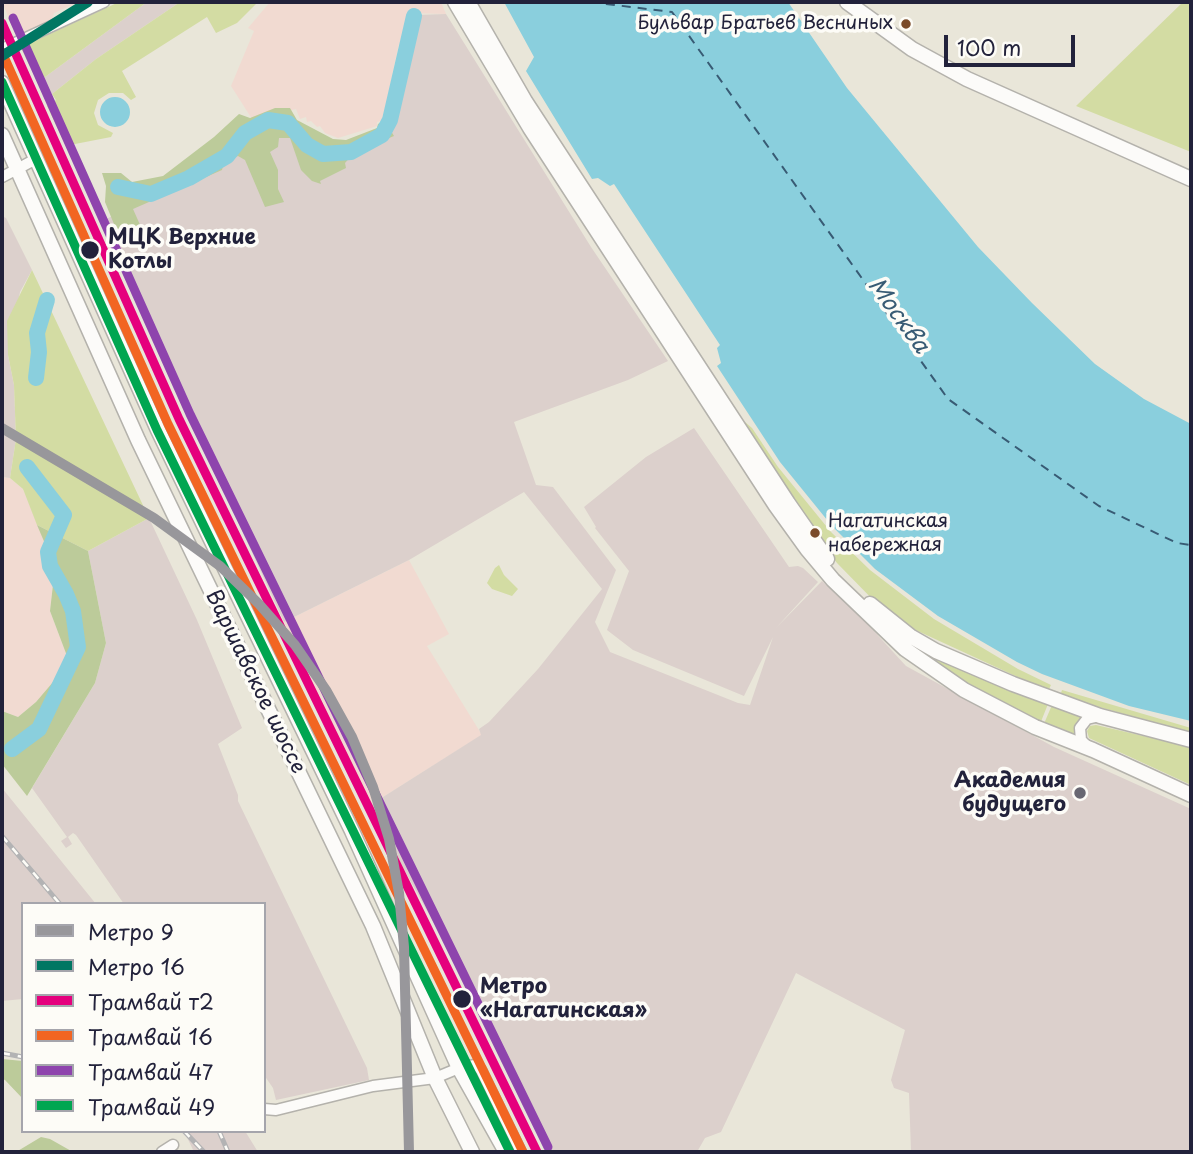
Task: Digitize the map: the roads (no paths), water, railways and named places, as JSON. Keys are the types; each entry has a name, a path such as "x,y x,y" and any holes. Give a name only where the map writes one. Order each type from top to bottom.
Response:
{"main road":[{"path":"455,2 530,128 769,495 807,549 833,580 905,649 954,684 1035,727 1191,795"},
{"path":"468,2 525,101 788,503 839,574 877,612 936,651 1032,692 1100,716 1191,740"},
{"path":"847,2 912,49 967,79 1191,178"},
{"name":"Варшавское шоссе","path":"2,83 158,430 352,831 459,1068 506,1152"},
{"name":"Варшавское шоссе","path":"2,135 138,440 373,926 435,1078 472,1152"}],"street":[{"path":"3,49 104,2"},
{"path":"2,177 36,159"},
{"path":"1093,750 1081,740 1080,728 1087,719 1100,716"},
{"path":"270,1109 373,1086 435,1078 475,1065 481,1070 521,1152"},
{"path":"162,1152 173,1145"}],"water":[{"name":"Москва","path":"504,2 788,2 847,88 978,247 1095,364 1144,399 1191,424 1191,721 1129,706 1017,662 938,616 875,569 832,526 780,462 717,366 721,363 717,348 720,345 614,184 610,186 598,178 592,179 526,71 534,57"},
{"path":"115,97 126,101 130,112 126,123 115,127 104,123 100,112 104,101"}],"waterway":[{"path":"118,187 151,194 189,178 227,156 245,133 268,120 288,123 307,145 323,154 351,152 382,135 390,120 414,16"},
{"path":"36,378 39,352 37,333 47,300"},
{"path":"12,749 39,729 78,647 73,611 50,566 48,552 64,515 27,467"}],"railway":[{"path":"2,836 58,902"},
{"path":"2,1053 21,1057"},
{"path":"186,1133 204,1152"},
{"path":"220,1133 228,1152"}],"metro line":[{"name":"16","path":"2,56 88,2"},
{"name":"9","path":"2,428 154,518 220,566 259,604 295,645 326,690 352,737 373,787 389,839 399,893 404,947 409,1152"}],"tram line":[{"name":"47","path":"13,18 190,414 548,1147"},
{"name":"т2","path":"2,23 179,419 537,1152"},
{"name":"16","path":"2,52 168,424 523,1152"},
{"name":"49","path":"2,82 157,430 510,1152"}],"place":[{"name":"Бульвар Братьев Весниных","path":"906,24"},
{"name":"МЦК Верхние Котлы","path":"90,250"},
{"name":"Нагатинская набережная","path":"815,533"},
{"name":"Академия будущего","path":"1080,793"},
{"name":"Метро «Нагатинская»","path":"462,999"}]}
